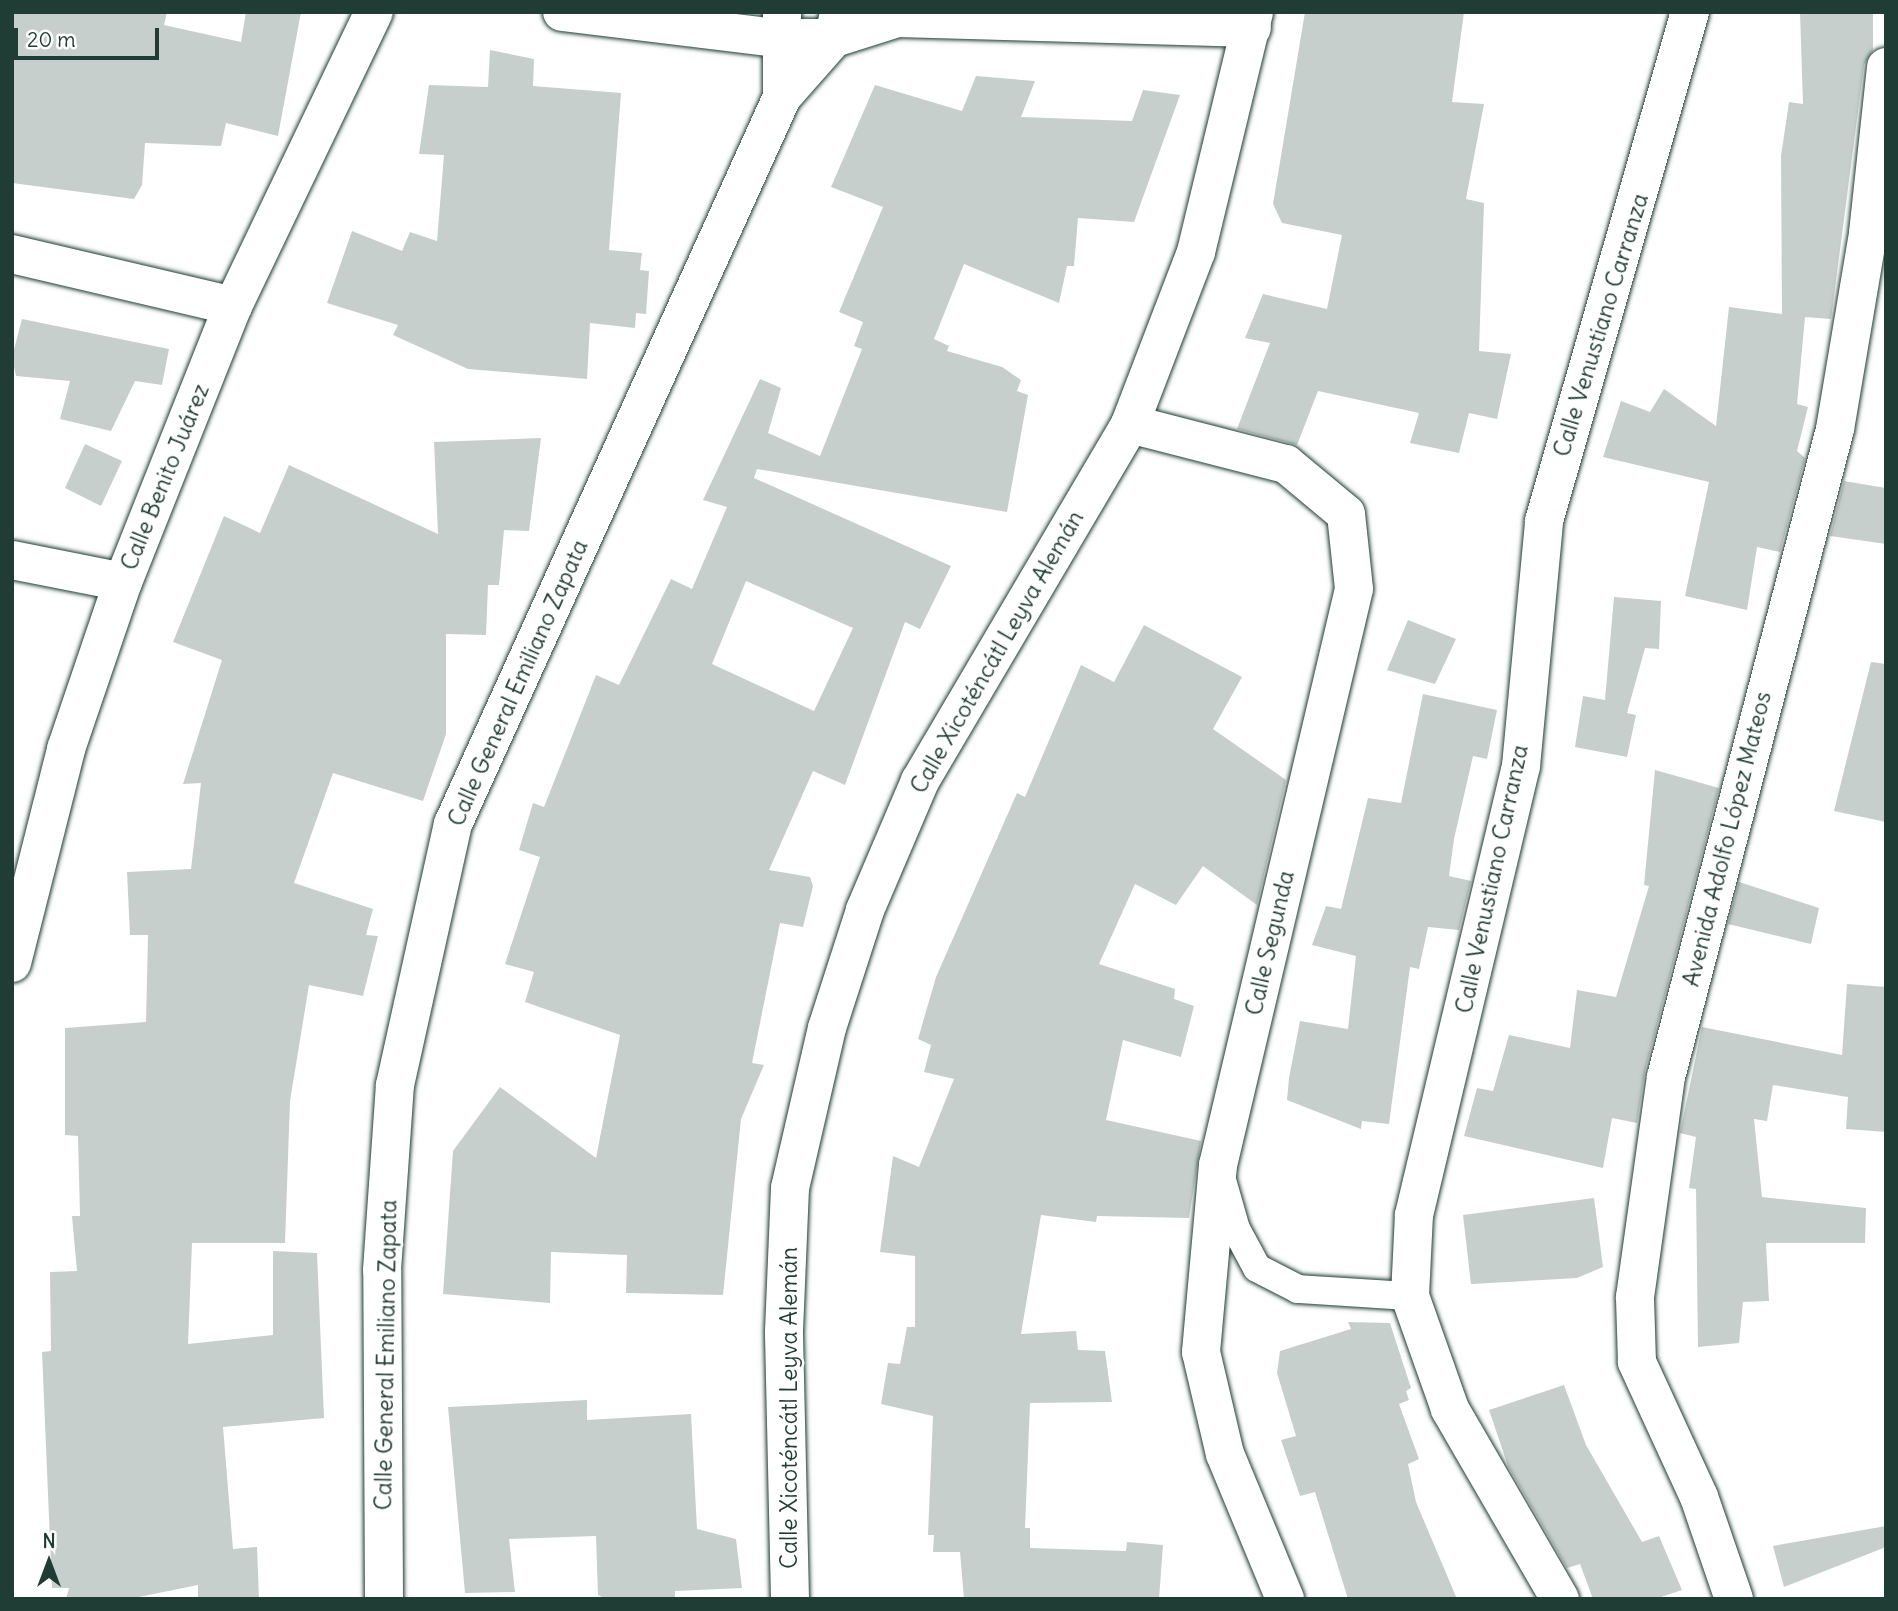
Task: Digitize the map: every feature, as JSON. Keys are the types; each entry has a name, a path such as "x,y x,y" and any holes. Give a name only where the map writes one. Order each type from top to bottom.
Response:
{"street":[{"name":"Calle Benito Juárez","path":"12,963 66,749 123,582 233,306 374,12"},
{"path":"562,12 780,25 837,25 892,15 1253,20"},
{"name":"Calle Venustiano Carranza","path":"1560,1599 1450,1409 1410,1296 1414,1215 1521,766 1544,521 1690,12"},
{"name":"Calle Xicoténcátl Leyva Alemán","path":"790,1599 784,1331 790,1188 827,1028 865,910 920,780 1130,424 1196,252 1253,20"},
{"name":"Calle General Emiliano Zapata","path":"780,25 782,97"},
{"name":"Calle General Emiliano Zapata","path":"384,1599 382,1270 395,1085 453,824 782,97 837,25"},
{"name":"Avenida Adolfo López Mateos","path":"1734,1599 1699,1497 1637,1362 1635,1297 1666,1077 1835,429 1868,233 1886,67"},
{"path":"12,254 233,306"},
{"name":"Calle Segunda","path":"1130,424 1286,464 1346,514 1354,589 1218,1165 1201,1352 1224,1454 1285,1599"},
{"path":"12,560 123,582"}],"lane":[{"path":"1218,1165 1236,1229 1257,1268 1298,1289 1410,1296"}],"building":[{"path":"12,12 167,12 164,25 241,42 246,12 301,12 278,136 226,123 221,146 145,143 142,185 134,199 12,183"},
{"path":"1305,12 1464,12 1452,102 1484,104 1466,199 1484,203 1479,351 1511,354 1497,419 1469,413 1459,453 1410,443 1419,413 1318,391 1297,445 1237,429 1270,343 1245,338 1263,294 1327,309 1342,235 1282,223 1273,204"},
{"path":"1800,12 1873,12 1873,50 1864,65 1831,319 1805,317 1797,404 1808,407 1797,451 1805,458 1780,552 1757,547 1747,610 1685,596 1709,482 1603,457 1621,401 1650,412 1664,389 1716,426 1729,307 1782,314 1781,156 1789,102 1803,104"},
{"path":"490,50 534,59 533,86 621,93 609,250 642,253 640,270 649,271 646,314 636,313 635,328 590,323 587,379 468,369 393,335 398,325 327,303 352,231 402,251 410,232 437,241 444,155 419,154 429,85 488,87"},
{"path":"976,76 1035,81 1021,117 1132,121 1143,90 1180,95 1134,222 1078,218 1074,266 1067,266 1059,303 964,264 934,339 949,346 947,351 1002,367 1021,380 1017,391 1028,395 1007,512 757,469 754,478 951,566 920,629 905,622 845,785 813,771 769,870 810,877 813,886 803,927 780,923 752,1063 764,1065 741,1119 723,1295 626,1293 627,1255 551,1252 550,1303 443,1294 453,1151 500,1087 596,1158 620,1035 525,1002 534,972 505,964 540,857 519,850 533,803 544,807 596,675 619,685 671,579 692,589 727,507 703,500 760,379 781,388 768,433 820,456 862,349 854,346 863,322 839,312 883,207 831,187 875,85 962,111","holes":["746,581 853,628 814,711 712,664"]},
{"path":"22,319 169,349 162,385 135,381 111,431 60,419 70,381 16,376 12,357"},
{"path":"541,438 529,531 504,530 499,585 488,585 486,635 446,634 446,734 423,801 333,773 294,883 373,909 366,935 378,936 363,996 309,985 290,1101 285,1243 192,1243 188,1344 273,1335 273,1251 317,1253 324,1418 223,1427 233,1549 257,1547 259,1599 198,1599 198,1585 129,1599 66,1599 69,1588 52,1588 42,1352 51,1351 50,1272 77,1271 72,1216 80,1216 78,1136 65,1135 65,1028 146,1022 148,935 130,935 127,872 191,869 201,783 183,784 222,660 173,642 224,516 260,533 289,465 438,534 434,442"},
{"path":"85,444 122,461 101,506 65,488"},
{"path":"1844,481 1886,488 1886,544 1830,536"},
{"path":"1614,597 1661,601 1659,649 1645,648 1627,713 1636,715 1627,757 1575,747 1583,696 1605,700"},
{"path":"1408,620 1456,639 1435,684 1387,670"},
{"path":"1144,625 1242,677 1213,729 1286,780 1257,905 1203,866 1176,905 1135,884 1099,964 1175,989 1174,999 1194,1006 1181,1057 1123,1040 1106,1120 1201,1141 1189,1218 1097,1216 1096,1222 1041,1215 1021,1334 1076,1331 1078,1350 1105,1351 1112,1402 1030,1403 1025,1528 1030,1528 1030,1548 1126,1551 1127,1542 1163,1545 1159,1599 964,1599 960,1552 933,1552 934,1535 928,1535 933,1416 881,1404 888,1363 900,1364 907,1327 915,1327 915,1256 880,1252 893,1156 919,1167 954,1079 924,1072 931,1045 918,1039 936,977 1017,793 1025,797 1081,665 1114,682"},
{"path":"1871,662 1886,664 1886,822 1834,811"},
{"path":"1423,694 1497,710 1487,759 1473,756 1454,839 1449,876 1471,881 1459,930 1428,927 1419,969 1410,967 1389,1124 1362,1121 1361,1129 1287,1100 1289,1078 1300,1021 1348,1029 1356,956 1312,945 1326,906 1341,909 1368,798 1401,803"},
{"path":"1655,770 1719,788 1645,1071 1637,1123 1612,1118 1603,1168 1464,1136 1477,1088 1493,1091 1509,1035 1570,1048 1577,990 1616,997 1649,886 1644,885"},
{"path":"1739,882 1819,908 1811,944 1728,924"},
{"path":"1847,984 1886,987 1886,1132 1846,1129 1848,1097 1773,1085 1767,1121 1754,1119 1762,1197 1866,1208 1865,1243 1766,1243 1769,1301 1743,1302 1739,1343 1698,1347 1696,1189 1689,1188 1696,1137 1680,1133 1702,1027 1842,1055"},
{"path":"1594,1198 1603,1267 1577,1278 1471,1284 1463,1215"},
{"path":"1348,1322 1390,1323 1411,1388 1406,1391 1409,1400 1399,1404 1419,1459 1408,1464 1416,1502 1457,1599 1348,1599 1315,1492 1300,1496 1281,1440 1296,1436 1277,1373 1280,1351 1351,1329"},
{"path":"1564,1385 1586,1445 1642,1542 1659,1536 1682,1590 1655,1599 1593,1599 1580,1564 1567,1568 1508,1466 1489,1410"},
{"path":"587,1400 587,1420 691,1414 697,1529 736,1539 742,1588 675,1591 675,1599 606,1599 598,1595 596,1536 509,1539 515,1592 465,1593 448,1407"},
{"path":"1886,1526 1886,1547 1784,1587 1773,1546"}]}
